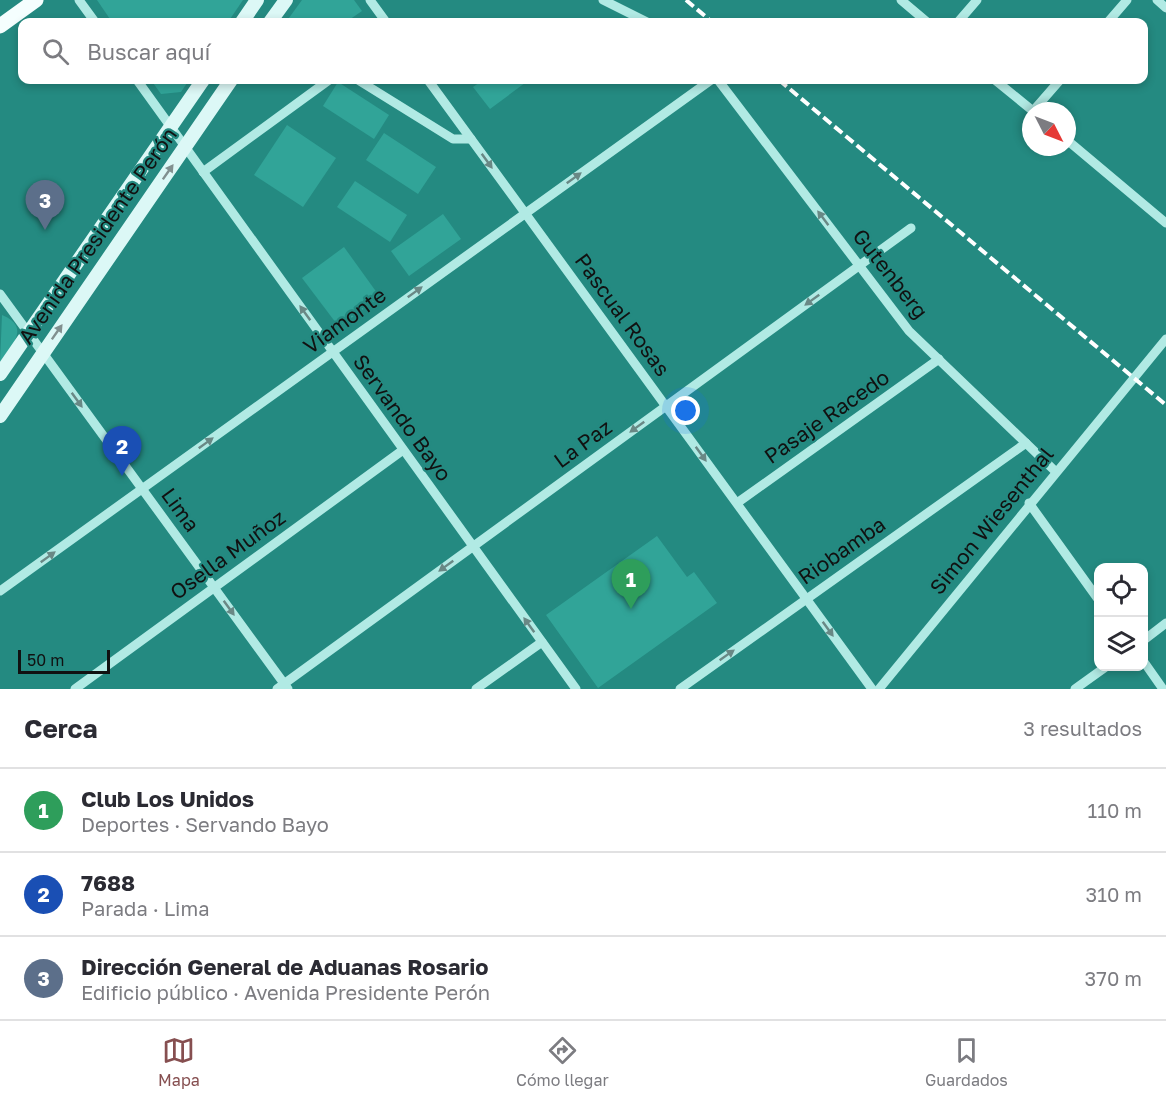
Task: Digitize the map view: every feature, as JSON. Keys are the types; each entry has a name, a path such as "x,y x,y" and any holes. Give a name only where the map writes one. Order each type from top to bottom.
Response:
{"main road":[{"path":"0,26 36,0"},
{"path":"245,18 257,0"},
{"path":"273,18 285,0"},
{"name":"Avenida Presidente Perón","path":"0,374 200,84"},
{"name":"Avenida Presidente Perón","path":"0,416 228,84"}],"street":[{"path":"79,0 92,18"},
{"path":"370,0 383,18"},
{"path":"603,0 639,18"},
{"path":"901,0 922,18"},
{"path":"961,18 977,0"},
{"path":"1111,18 1127,0"},
{"path":"1156,0 1166,8"},
{"name":"Servando Bayo","path":"139,84 576,689"},
{"path":"203,172 324,84"},
{"path":"364,84 453,139 471,139"},
{"name":"Pascual Rosas","path":"431,84 872,689"},
{"name":"Viamonte","path":"0,591 705,84"},
{"name":"Gutenberg","path":"721,84 909,331 1055,471"},
{"path":"1000,84 1022,102"},
{"path":"1041,102 1057,84"},
{"path":"1076,148 1166,223"},
{"name":"La Paz","path":"283,687 911,228"},
{"name":"Lima","path":"0,294 3,306 43,352 214,587 283,687"},
{"name":"Simon Wiesenthal","path":"879,689 1055,471 1166,339"},
{"name":"Pasaje Racedo","path":"737,503 939,359"},
{"name":"Riobamba","path":"680,689 692,686 806,599 1026,443"},
{"name":"Osella Muñoz","path":"75,689 403,450"},
{"path":"1029,503 1094,593"},
{"path":"1148,636 1166,623"},
{"path":"476,689 542,642"},
{"path":"1148,669 1163,689"},
{"path":"1076,689 1100,671"}],"green space":[{"path":"97,0 243,0 231,18 109,18"},
{"path":"302,0 354,0 362,11 352,18 289,18"},
{"path":"154,84 186,84 181,92 161,94"},
{"path":"337,84 341,84 389,115 374,139 323,106"},
{"path":"477,84 524,84 490,109 473,87"},
{"path":"287,125 336,158 303,207 254,175"},
{"path":"384,133 436,167 418,194 366,160"},
{"path":"355,181 407,215 390,242 337,207"},
{"path":"443,214 461,239 409,276 391,251"},
{"path":"344,247 380,297 343,324 336,323 302,278"},
{"path":"2,315 16,325 17,331 14,343 0,362"},
{"path":"657,536 687,577 694,572 717,603 598,688 546,615"}],"railway":[{"path":"686,0 707,18"},
{"path":"784,84 1166,405"}],"place":[{"name":"Dirección General de Aduanas Rosario","path":"45,230"},
{"name":"7688","path":"122,476"},
{"name":"Club Los Unidos","path":"631,609"}]}
